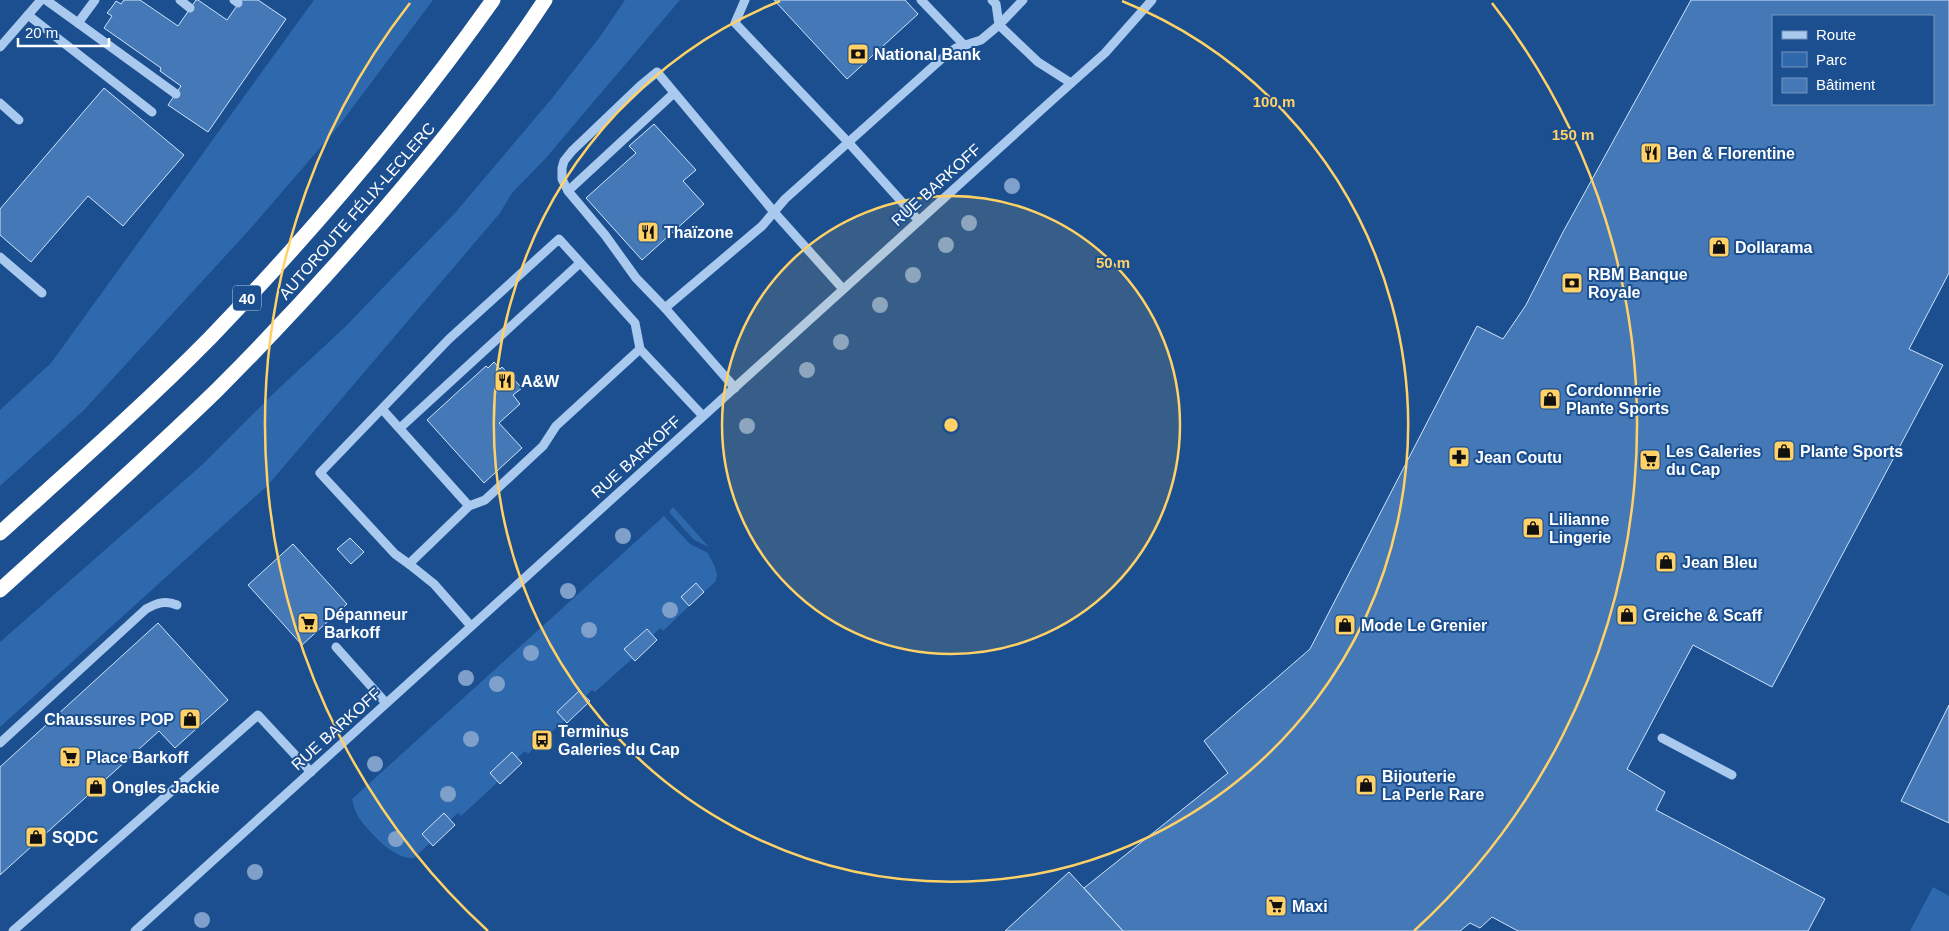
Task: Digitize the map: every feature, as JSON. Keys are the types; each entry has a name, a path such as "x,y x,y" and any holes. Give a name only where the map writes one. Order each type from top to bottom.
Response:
{"highway":[{"name":"AUTOROUTE FÉLIX-LECLERC","path":"0,534 152,395 266,278 326,213 392,134 452,58 493,0"},
{"name":"AUTOROUTE FÉLIX-LECLERC","path":"0,590 196,410 312,292 388,206 452,127 517,40 544,0"}],"street":[{"path":"0,47 41,0"},
{"path":"46,0 176,94"},
{"path":"78,23 95,0"},
{"path":"180,0 190,8"},
{"path":"745,0 735,23 848,142 919,221"},
{"path":"921,0 965,46"},
{"path":"992,0 996,4 999,25 1038,62 1071,83"},
{"path":"665,308 762,226 785,199 947,54 956,48 982,40 1023,0"},
{"name":"RUE BARKOFF","path":"135,931 1071,83 1104,52 1152,0"},
{"path":"28,16 152,112"},
{"path":"735,388 636,278 568,191 562,179 564,161 634,92 657,72 774,212 843,289"},
{"path":"568,191 674,93"},
{"path":"0,104 19,120"},
{"path":"471,626 434,584 395,554 320,473 449,339 559,239 635,323 640,349 703,416"},
{"path":"0,257 42,293"},
{"path":"400,428 580,263"},
{"path":"409,564 469,506 485,500 543,446 556,426 640,349"},
{"path":"382,409 469,506"},
{"path":"0,743 146,609 164,601 177,605"},
{"path":"336,648 386,703"},
{"path":"13,931 258,715 310,772"},
{"path":"1662,738 1732,775"}],"green space":[{"path":"314,0 433,0 338,127 251,228 84,410 0,486 0,410 51,363"},
{"path":"625,0 680,0 545,159 512,193 500,213 268,485 0,727 0,642 203,464 275,392 345,327 455,213 553,97 599,38"},
{"path":"673,507 709,547 694,540 669,512"},
{"path":"664,516 690,544 708,553 717,574 716,581 704,592 697,584 681,597 689,606 663,631 660,628 653,635 646,629 624,649 633,658 595,692 592,690 585,697 579,691 557,712 565,720 547,736 541,729 530,738 537,745 528,754 525,751 517,758 511,752 490,773 498,782 461,816 458,813 450,820 444,813 422,834 430,843 414,858 399,855 383,844 359,818 352,799"},
{"path":"1933,887 1949,896 1949,931 1910,931"}],"building":[{"path":"124,0 140,0 178,26 196,0 227,20 241,0 258,0 286,19 208,132 168,105 181,86 160,71 161,68 104,28 112,16 107,13 116,1 121,4"},
{"path":"774,0 905,0 918,14 847,79"},
{"name":"Les Galeries du Cap","path":"1691,0 1949,0 1949,273 1909,349 1943,365 1772,687 1693,645 1627,769 1665,792 1656,810 1825,899 1808,931 1518,931 1492,917 1480,928 1470,923 1460,931 1123,931 1084,888 1228,773 1204,741 1310,649 1477,326 1503,339 1526,305 1563,232"},
{"path":"104,88 184,155 123,226 88,196 31,262 0,235 0,209"},
{"path":"654,124 696,170 683,181 704,204 642,260 586,198 636,153 629,146"},
{"path":"494,362 500,369 502,367 522,388 513,395 520,404 499,423 522,448 484,483 427,420 486,366 488,368"},
{"path":"350,538 364,552 351,564 337,549"},
{"path":"293,544 347,604 302,645 248,585"},
{"path":"696,583 704,592 689,606 681,597"},
{"name":"Place Barkoff","path":"158,623 228,700 175,748 159,731 0,875 0,767"},
{"path":"647,629 657,640 635,661 624,649"},
{"path":"579,691 590,701 567,723 557,712"},
{"path":"1949,705 1949,823 1901,801"},
{"path":"512,752 522,763 500,784 490,773"},
{"path":"444,813 455,825 433,846 422,834"},
{"path":"1069,872 1123,931 1005,931"}],"place":[{"name":"National Bank","path":"858,54"},
{"name":"Ben & Florentine","path":"1651,153"},
{"name":"Thaïzone","path":"648,232"},
{"name":"Dollarama","path":"1719,247"},
{"name":"RBM Banque Royale","path":"1572,283"},
{"name":"A&W","path":"505,381"},
{"name":"Cordonnerie Plante Sports","path":"1550,399"},
{"name":"Plante Sports","path":"1784,451"},
{"name":"Jean Coutu","path":"1459,457"},
{"name":"Les Galeries du Cap","path":"1650,460"},
{"name":"Lilianne Lingerie","path":"1533,528"},
{"name":"Jean Bleu","path":"1666,562"},
{"name":"Greiche & Scaff","path":"1627,615"},
{"name":"Dépanneur Barkoff","path":"308,623"},
{"name":"Mode Le Grenier","path":"1345,625"},
{"name":"Chaussures POP","path":"190,719"},
{"name":"Terminus Galeries du Cap","path":"542,740"},
{"name":"Place Barkoff","path":"70,757"},
{"name":"Bijouterie La Perle Rare","path":"1366,785"},
{"name":"Ongles Jackie","path":"96,787"},
{"name":"SQDC","path":"36,837"},
{"name":"Maxi","path":"1276,906"}]}
